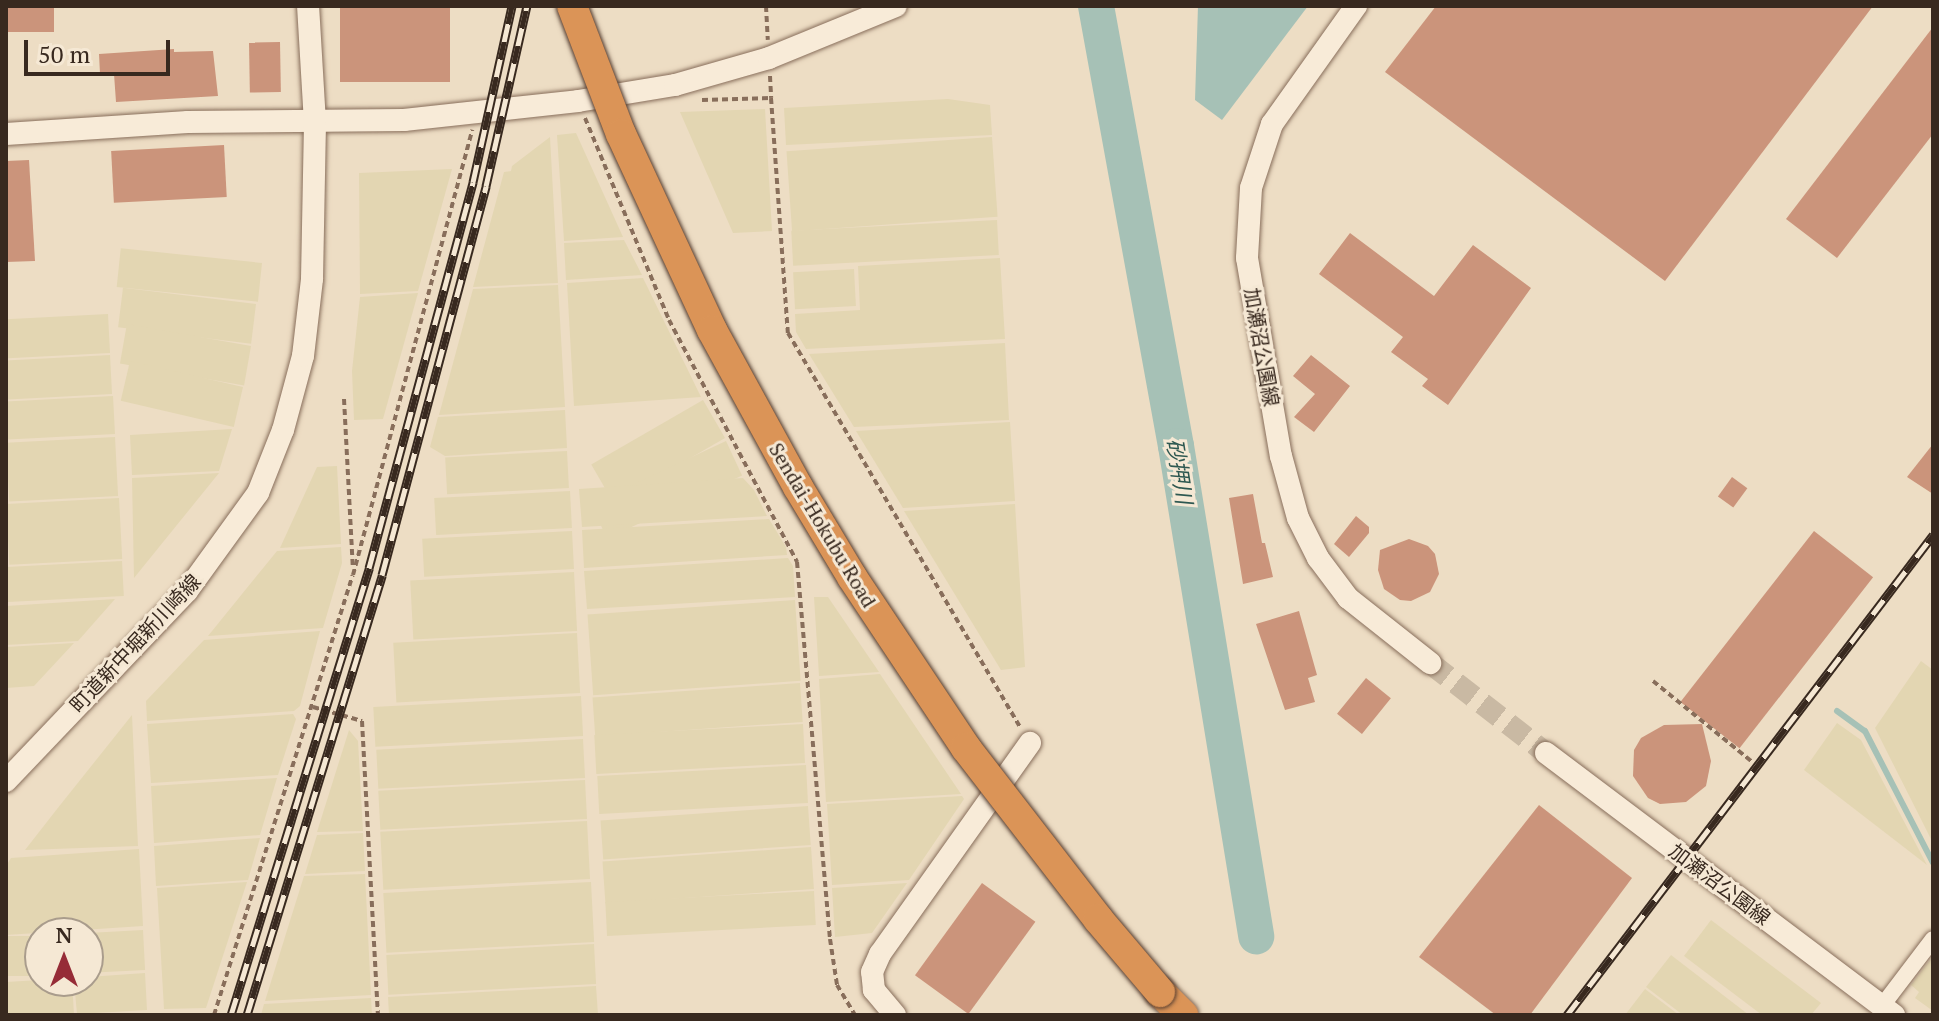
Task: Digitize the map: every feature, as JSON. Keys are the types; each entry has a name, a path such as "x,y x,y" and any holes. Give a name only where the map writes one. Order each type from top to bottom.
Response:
{"highway":[{"name":"Sendai-Hokubu Road","path":"572,6 621,134 712,330 852,577 966,748 1098,919 1174,1007"}],"street":[{"name":"町道新中堀新川崎線","path":"6,781 187,591 258,493 283,430 303,356 312,279 315,123 308,6"},
{"path":"6,134 188,122 315,123 477,113 578,101 675,85 769,58 896,6"},
{"name":"加瀬沼公園線","path":"1356,6 1272,124 1251,188 1247,258 1281,456 1298,518 1318,558 1348,598 1430,663"},
{"path":"895,1015 874,990 872,972 880,954 1030,743"},
{"name":"加瀬沼公園線","path":"1546,753 1888,1010"},
{"path":"1888,1010 1933,939"}],"path":[{"path":"766,6 769,58"},
{"path":"675,85 686,101 771,98 788,333 1030,743"},
{"path":"578,101 669,320 797,562 830,939 837,985 855,1015"},
{"path":"214,1015 353,575 477,113"},
{"path":"344,399 353,575"},
{"path":"1653,681 1751,761"},
{"path":"312,706 362,721 378,1015"}],"shaded area":[{"path":"1198,6 1308,6 1222,120 1195,100"},
{"path":"948,99 990,105 992,135 786,145 784,108"},
{"path":"765,109 772,231 733,233 680,112"},
{"path":"576,133 623,237 564,241 557,135"},
{"path":"550,137 558,283 473,287 504,172 511,171 512,166"},
{"path":"992,137 998,217 792,231 787,151"},
{"path":"452,169 418,291 360,294 359,173"},
{"path":"997,220 999,255 793,266 791,231"},
{"path":"624,240 642,275 566,280 564,243"},
{"path":"121,248 262,263 258,302 117,287"},
{"path":"1000,258 1005,339 806,349 796,332 795,314 860,310 858,266"},
{"path":"854,269 856,306 795,309 793,272"},
{"path":"643,278 701,397 574,406 567,283"},
{"path":"558,285 565,407 439,415 473,289"},
{"path":"123,288 256,304 251,344 118,327"},
{"path":"418,293 383,419 354,420 352,371 360,297"},
{"path":"108,314 110,353 8,358 6,319"},
{"path":"127,324 251,346 244,385 120,364"},
{"path":"1005,343 1009,420 854,427 809,354"},
{"path":"110,355 112,394 8,399 6,360"},
{"path":"130,361 243,387 234,427 121,401"},
{"path":"113,396 115,434 8,440 6,402"},
{"path":"703,400 725,438 613,503 591,464"},
{"path":"565,410 567,448 445,456 430,447 438,417"},
{"path":"1010,422 1015,501 903,508 856,431"},
{"path":"232,429 219,471 132,475 130,435"},
{"path":"115,437 118,496 9,502 6,443"},
{"path":"726,441 742,475 607,538 591,504"},
{"path":"567,451 569,488 447,494 445,457"},
{"path":"337,466 341,544 280,548 317,467"},
{"path":"219,473 134,578 132,478"},
{"path":"743,478 754,490 767,516 582,527 579,489"},
{"path":"570,491 572,528 436,535 434,498"},
{"path":"119,498 122,559 9,565 6,504"},
{"path":"1015,504 1025,667 1001,670 904,511"},
{"path":"769,519 786,547 787,555 584,568 582,530"},
{"path":"572,531 574,569 424,577 422,539"},
{"path":"341,547 342,563 323,628 208,636 277,551"},
{"path":"788,558 793,566 795,597 587,609 584,571"},
{"path":"122,561 124,596 8,602 6,567"},
{"path":"574,572 577,631 413,640 410,581"},
{"path":"814,597 828,597 879,672 819,676"},
{"path":"115,599 78,641 6,645 6,606"},
{"path":"795,600 801,681 593,695 588,615"},
{"path":"320,631 300,706 294,711 147,721 146,701 204,640"},
{"path":"577,633 580,693 396,703 393,643"},
{"path":"74,643 34,686 6,688 6,647"},
{"path":"1921,661 1933,670 1933,843 1875,728"},
{"path":"880,674 961,794 826,802 819,679"},
{"path":"800,683 803,722 595,736 593,698"},
{"path":"581,696 583,736 375,747 373,707"},
{"path":"293,714 296,719 278,775 151,783 147,724"},
{"path":"132,715 138,846 25,850 57,809"},
{"path":"1837,723 1861,740 1927,865 1804,770"},
{"path":"803,724 805,763 596,774 594,735"},
{"path":"349,730 358,741 363,831 317,832"},
{"path":"583,739 585,778 378,789 376,750"},
{"path":"806,765 808,803 599,814 597,776"},
{"path":"277,778 260,835 154,843 151,786"},
{"path":"585,780 587,819 380,830 378,791"},
{"path":"962,796 964,799 909,880 832,885 827,804"},
{"path":"808,806 811,845 603,859 601,821"},
{"path":"587,821 590,879 383,890 380,832"},
{"path":"363,833 365,871 305,874 317,835"},
{"path":"260,838 248,880 156,886 154,846"},
{"path":"811,847 814,889 605,903 603,862"},
{"path":"139,849 143,926 104,929 104,917 24,917 24,934 6,935 6,866 11,858"},
{"path":"365,874 371,995 265,1001 304,876"},
{"path":"247,882 206,1008 164,1009 157,888"},
{"path":"591,882 594,942 386,953 383,893"},
{"path":"907,883 872,933 835,937 832,888"},
{"path":"814,891 816,925 607,936 605,902"},
{"path":"1711,920 1821,1003 1811,1015 1762,1015 1684,956"},
{"path":"143,930 145,970 104,972 104,932"},
{"path":"6,936 24,936 24,976 6,976"},
{"path":"594,944 596,984 388,995 386,955"},
{"path":"1671,955 1749,1015 1683,1015 1646,987"},
{"path":"1933,956 1933,1011 1915,998 1919,992 1911,985"},
{"path":"145,973 147,1010 77,1014 75,997 104,997 104,976"},
{"path":"24,981 24,997 73,997 74,1015 6,1015 6,982"},
{"path":"596,986 598,1015 389,1015 388,997"},
{"path":"1645,989 1679,1015 1625,1015"},
{"path":"371,998 372,1015 261,1015 264,1004"}],"building":[{"path":"6,6 54,6 54,32 6,32"},
{"path":"340,6 450,6 450,82 340,82"},
{"path":"1436,6 1873,6 1665,281 1385,72"},
{"path":"1933,27 1933,134 1837,258 1786,219"},
{"path":"280,42 281,92 250,93 249,43"},
{"path":"174,49 174,52 213,51 218,96 116,102 114,74 100,74 99,54"},
{"path":"224,145 227,197 114,203 111,151"},
{"path":"29,160 35,261 6,262 6,161"},
{"path":"1350,233 1434,296 1473,245 1531,288 1448,405 1422,386 1428,379 1391,352 1403,337 1319,274"},
{"path":"1311,355 1350,386 1314,432 1294,417 1315,394 1293,376"},
{"path":"1933,444 1933,494 1907,477"},
{"path":"1732,477 1747,488 1733,508 1718,496"},
{"path":"1253,494 1262,543 1265,543 1273,577 1243,584 1229,498"},
{"path":"1356,516 1369,527 1369,533 1349,557 1334,544"},
{"path":"1814,531 1873,577 1740,748 1680,702"},
{"path":"1409,539 1428,546 1435,554 1439,574 1430,592 1411,601 1400,600 1384,589 1378,570 1380,550"},
{"path":"1299,611 1317,675 1308,678 1315,702 1285,710 1256,624"},
{"path":"1366,678 1391,698 1362,734 1337,714"},
{"path":"1702,724 1711,761 1706,786 1686,802 1660,804 1648,798 1633,776 1634,750 1641,738 1664,725"},
{"path":"1539,805 1632,878 1530,1015 1496,1015 1419,957"},
{"path":"982,883 1035,922 968,1014 915,975"}],"waterway":[{"name":"砂押川","path":"1096,6 1176,446 1256,937"},
{"path":"1837,711 1865,731 1933,863"}],"tunnel":[{"path":"1430,663 1546,753"}],"railway":[{"path":"231,1015 369,568 473,182 512,6"},
{"path":"247,1015 382,575 486,186 527,6"},
{"path":"1567,1015 1933,535"}]}
